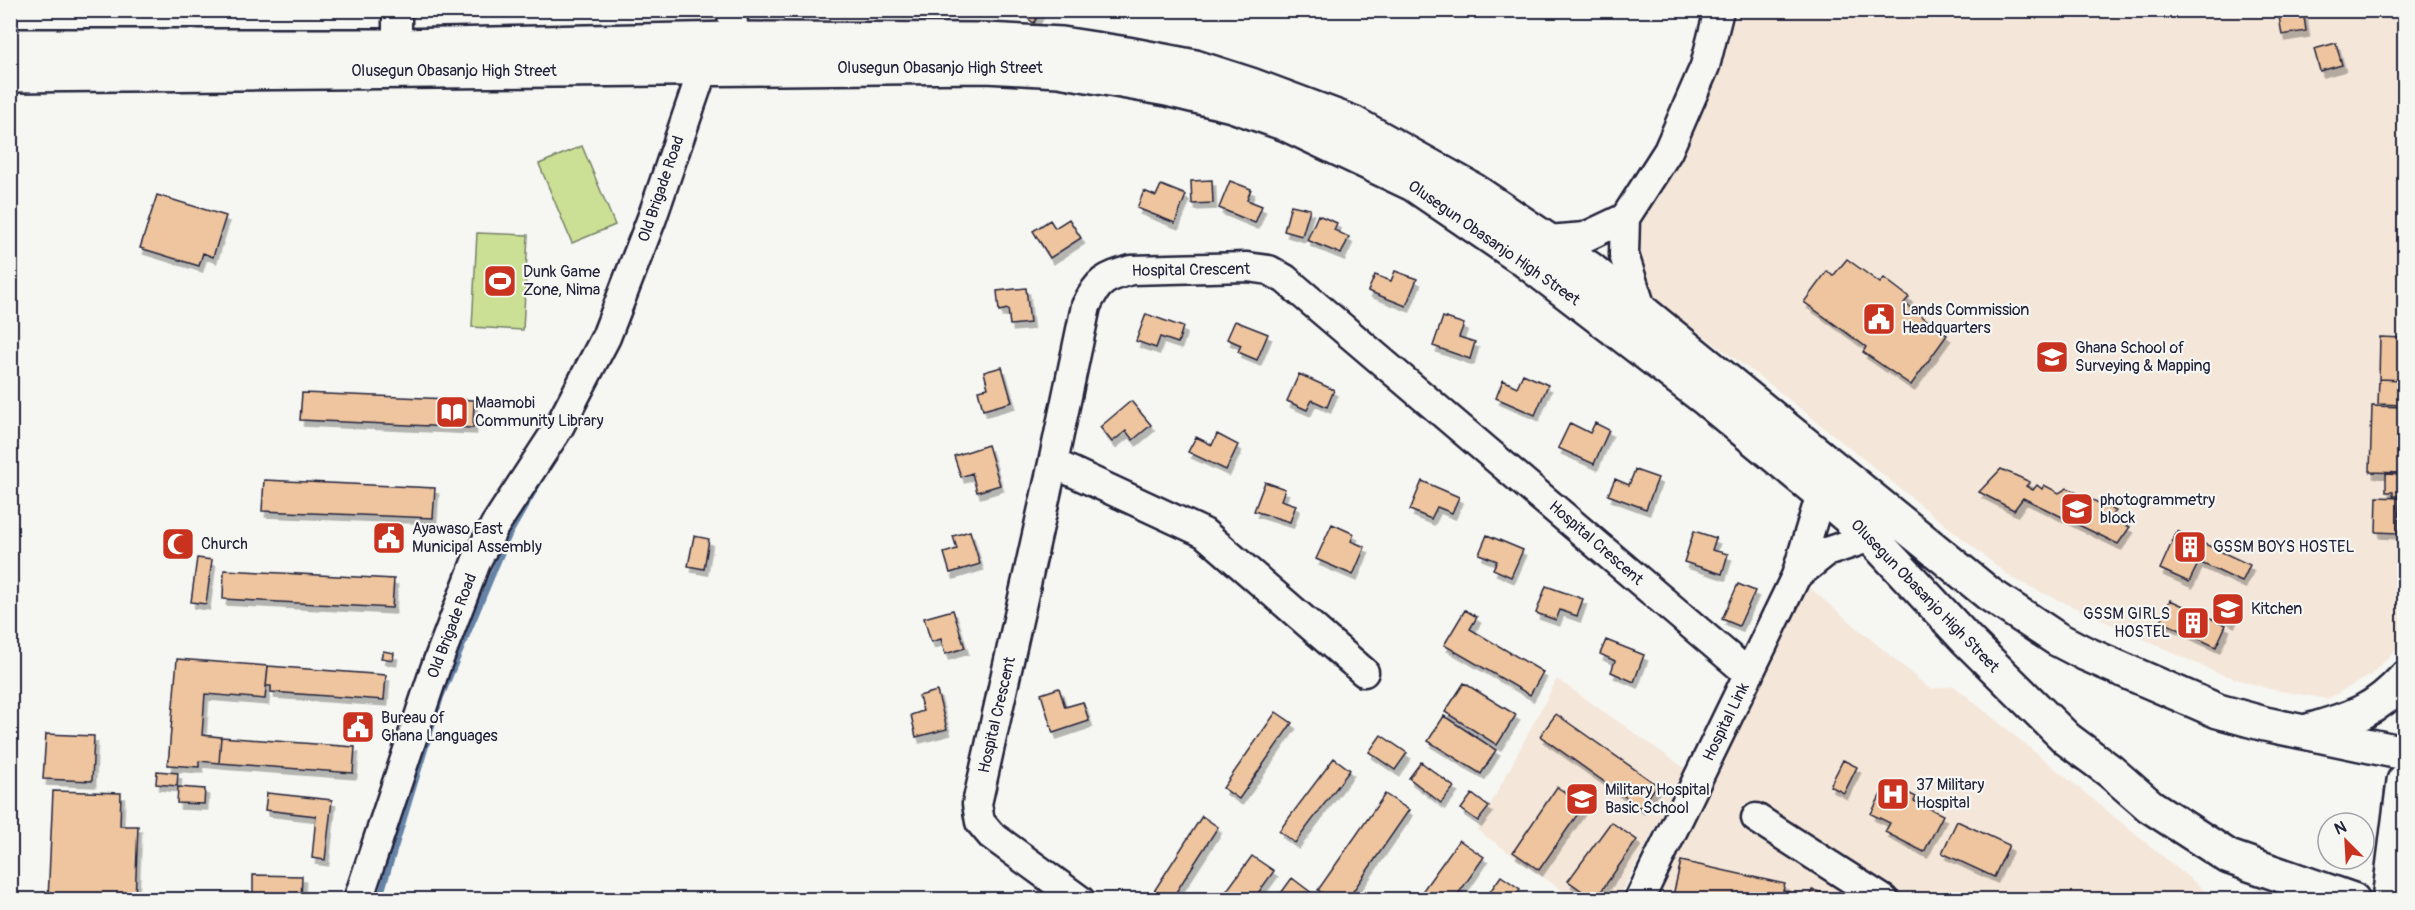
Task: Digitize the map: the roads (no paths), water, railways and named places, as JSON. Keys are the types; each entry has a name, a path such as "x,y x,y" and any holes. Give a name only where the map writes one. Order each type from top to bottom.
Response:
{"main road":[{"name":"Olusegun Obasanjo High Street","path":"10,46 397,46 733,25 1062,44 1195,68 1251,85 1353,123 1473,190 1590,268 1989,594 2057,639 2218,711 2404,753"},
{"name":"Olusegun Obasanjo High Street","path":"10,75 986,66 1059,70 1167,89 1232,105 1286,124 1413,184 1523,259 1707,400 1871,537 1966,639 2067,739 2110,771 2150,806 2229,857 2353,900"},
{"path":"2304,732 2351,718 2385,699 2404,679"},
{"path":"2389,900 2404,781"},
{"path":"2229,857 2308,900"}],"street":[{"path":"397,10 397,46"},
{"path":"1548,240 1585,237 1625,218 1668,151 1705,66 1719,10"},
{"name":"Old Brigade Road","path":"358,900 435,669 476,562 495,525 559,427 606,337 652,218 703,69"},
{"name":"Olusegun Obasanjo High Street","path":"1625,218 1624,255 1629,277 1642,311"},
{"name":"Hospital Crescent","path":"1080,900 991,835 980,822 976,804 1086,306 1096,286 1113,275 1131,270 1247,267 1269,270 1285,279 1749,674"},
{"path":"1053,463 1204,533 1365,672"},
{"name":"Hospital Link","path":"1640,900 1796,576 1821,494"},
{"name":"Hospital Link","path":"1796,576 1826,552 1871,537"},
{"path":"1756,818 1884,900"}],"waterway":[{"path":"379,900 441,697 509,535 540,481"}],"place":[{"name":"Dunk Game Zone, Nima","path":"500,281"},
{"name":"Lands Commission Headquarters","path":"1879,319"},
{"name":"Ghana School of Surveying & Mapping","path":"2052,357"},
{"name":"Maamobi Community Library","path":"452,412"},
{"name":"photogrammetry block","path":"2077,509"},
{"name":"Ayawaso East Municipal Assembly","path":"389,538"},
{"name":"Church","path":"178,544"},
{"name":"GSSM BOYS HOSTEL","path":"2190,547"},
{"name":"Kitchen","path":"2228,609"},
{"name":"GSSM GIRLS HOSTEL","path":"2193,623"},
{"name":"Bureau of Ghana Languages","path":"358,727"},
{"name":"37 Military Hospital","path":"1893,794"},
{"name":"Military Hospital Basic School","path":"1582,799"}]}
